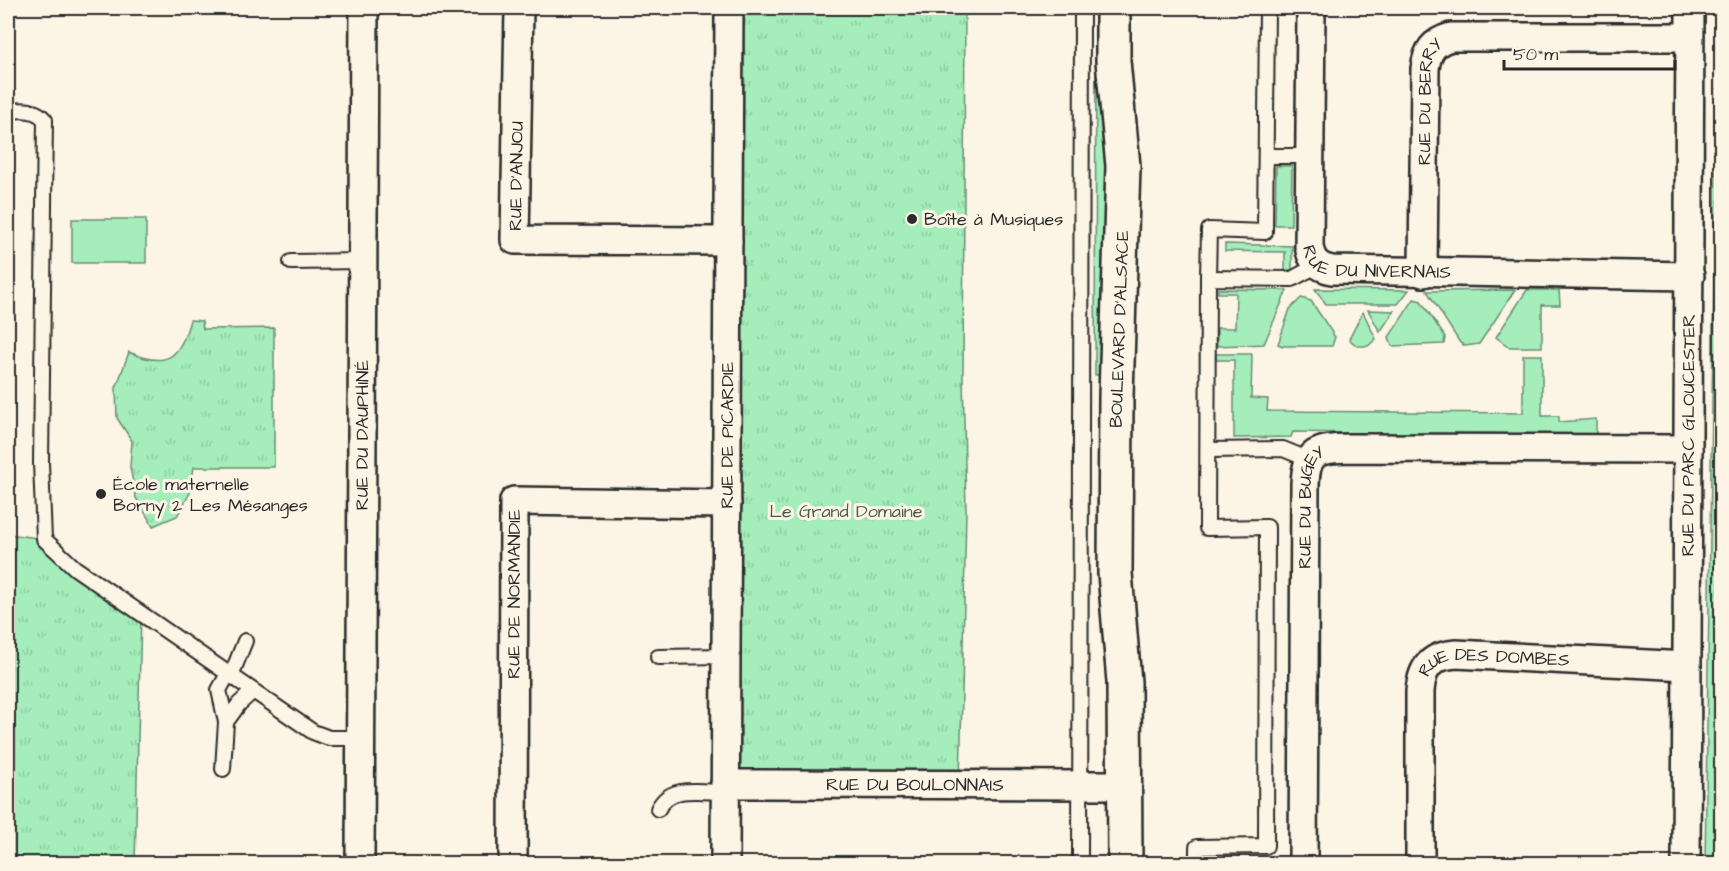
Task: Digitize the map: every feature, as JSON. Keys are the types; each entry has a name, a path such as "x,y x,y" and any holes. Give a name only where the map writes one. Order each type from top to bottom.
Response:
{"street":[{"name":"RUE DU DAUPHINÉ","path":"360,864 364,8"},
{"name":"RUE D'ANJOU","path":"519,8 515,240 728,241"},
{"name":"RUE DE PICARDIE","path":"725,864 729,8"},
{"name":"BOULEVARD D'ALSACE","path":"1113,8 1113,61 1123,166 1116,396 1116,573 1124,682 1125,864"},
{"name":"RUE DU NIVERNAIS","path":"1311,8 1308,246 1310,254 1318,265 1332,270 1423,273 1690,276"},
{"name":"RUE DU PARC GLOUCESTER","path":"1686,864 1690,8"},
{"name":"RUE DU BERRY","path":"1423,273 1425,69 1429,51 1434,44 1451,37 1689,37"},
{"name":"RUE DU BUGEY","path":"1303,864 1305,485 1310,460 1318,452 1332,448 1688,449"},
{"name":"RUE DE NORMANDIE","path":"513,864 514,501 726,504"},
{"name":"BOULEVARD D'ALSACE","path":"1106,864 1094,785 1121,651"},
{"name":"RUE DES DOMBES","path":"1420,864 1420,691 1423,673 1432,660 1456,654 1687,666"},
{"name":"RUE DU BOULONNAIS","path":"725,788 1094,785"}],"lane":[{"path":"1080,864 1094,785 1082,8"},
{"path":"1197,864 1197,848 1266,846 1267,527 1207,528 1209,230 1265,232 1267,8"},
{"path":"8,111 27,110 39,113 45,120 41,463 44,539 75,568 313,732 329,738 360,738"},
{"path":"1266,156 1310,156"},
{"path":"291,262 363,261"},
{"path":"1208,278 1292,279 1318,265"},
{"path":"1208,450 1283,449 1310,460"},
{"path":"223,769 226,722 219,690 229,675 245,641"},
{"path":"658,657 726,656"},
{"path":"226,722 239,704 253,691"},
{"path":"658,809 664,798 672,792 725,788"}],"green space":[{"name":"Le Grand Domaine","path":"729,8 965,8 963,376 966,511 960,784 725,784"},
{"path":"1718,8 1722,8 1722,863 1705,864"},
{"path":"1096,31 1101,31 1111,136 1106,375 1095,375"},
{"path":"1276,166 1292,166 1291,225 1275,225"},
{"path":"72,219 146,219 146,263 72,263"},
{"path":"1225,244 1292,246 1292,270 1285,270 1285,252 1225,251"},
{"path":"1218,289 1287,290 1264,344 1217,346 1217,328 1235,328 1236,293 1218,293"},
{"path":"1315,289 1409,290 1398,304 1326,304"},
{"path":"1515,290 1479,344 1465,346 1460,343 1427,291"},
{"path":"1527,290 1559,290 1560,305 1542,305 1542,347 1509,347 1496,337"},
{"path":"1301,298 1311,301 1335,337 1332,346 1283,346 1278,344 1290,309"},
{"path":"1414,299 1421,301 1445,337 1444,344 1392,346 1389,337"},
{"path":"1368,310 1394,311 1380,332"},
{"path":"1363,312 1376,339 1368,346 1357,346 1349,339"},
{"path":"190,320 202,321 203,329 274,328 274,467 194,467 190,493 177,516 153,526 136,498 130,467 132,441 117,418 116,388 129,352 153,360 170,357 182,343"},
{"path":"1216,354 1252,354 1251,398 1268,399 1267,411 1523,413 1523,355 1542,355 1542,416 1559,416 1559,422 1596,419 1596,437 1293,432 1291,437 1234,438 1234,360 1216,360"},
{"path":"8,534 44,539 141,614 135,863 8,864"},
{"path":"1262,857 1292,857 1292,863 1262,863"}],"place":[{"name":"Boîte à Musiques","path":"912,219"},
{"name":"École maternelle Borny 2 Les Mésanges","path":"101,494"}]}
